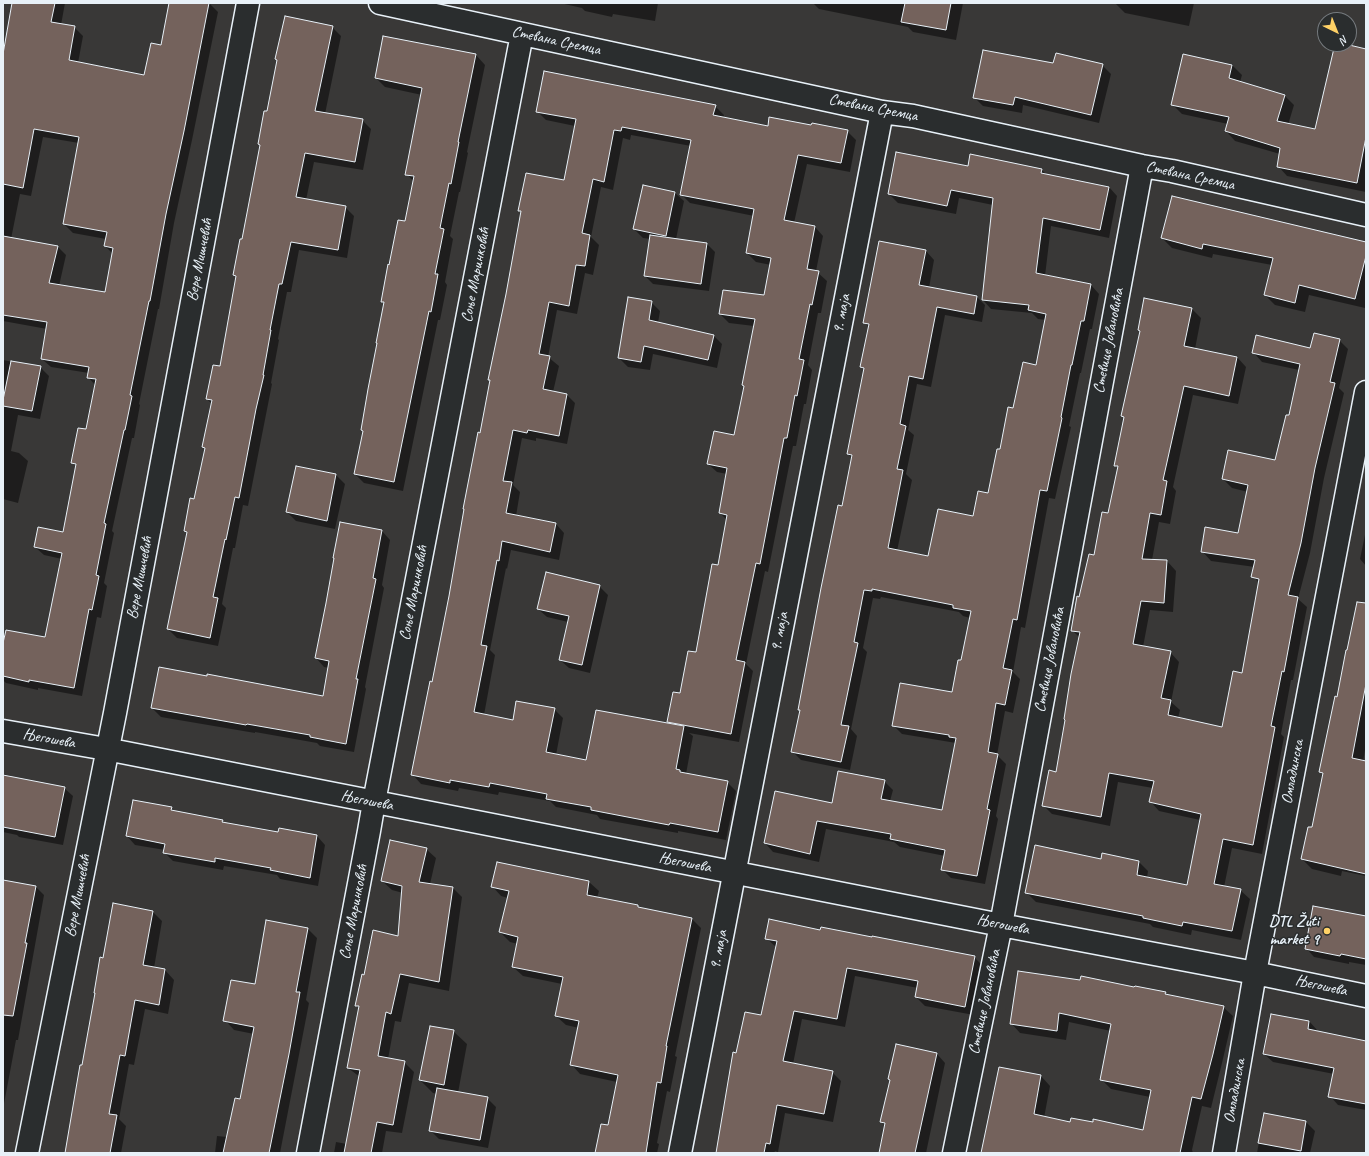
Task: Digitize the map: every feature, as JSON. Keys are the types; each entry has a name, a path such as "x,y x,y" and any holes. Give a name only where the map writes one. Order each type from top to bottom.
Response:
{"street":[{"name":"Вере Мишчевић","path":"27,1153 106,749 115,713 248,3"},
{"name":"Стевана Сремца","path":"380,3 882,112 928,119 1142,166 1172,171 1366,215"},
{"name":"Соње Маринковић","path":"308,1153 522,34"},
{"name":"9. маја","path":"680,1153 882,112"},
{"name":"Стевице Јовановића","path":"954,1153 1001,925 1142,166"},
{"name":"Омладинска","path":"1224,1153 1255,973 1366,392"},
{"name":"Његошева","path":"3,731 106,749 734,873 1255,973 1366,996"}],"building":[{"path":"12,3 55,3 51,22 75,26 69,60 144,75 151,43 161,45 169,3 209,3 130,395 132,396 104,523 106,524 96,575 99,576 92,610 89,609 74,688 29,680 29,682 3,676 3,643 6,630 45,637 62,553 34,547 38,527 63,532 76,464 71,463 78,428 86,429 96,379 87,378 89,367 41,359 47,322 3,315 3,236 58,246 49,283 105,292 113,248 104,246 107,232 63,224 79,137 34,129 23,188 3,184 3,54"},
{"path":"905,3 951,3 946,30 901,22"},
{"path":"285,16 333,26 315,111 363,119 355,162 305,153 296,197 346,206 338,250 291,242 282,284 279,284 270,330 264,375 239,498 235,497 213,597 218,598 210,638 167,629 187,532 184,531 190,498 194,499 205,448 202,447 212,400 206,399 213,365 220,366 236,276 233,275 240,239 242,239 260,145 258,144 264,111 267,111 277,60 275,59"},
{"path":"383,36 476,54 451,184 449,183 440,228 444,229 435,274 438,274 431,312 429,311 394,482 354,474 363,431 361,430 384,302 381,302 388,264 389,265 398,220 405,221 414,176 405,175 422,88 375,78"},
{"path":"1357,47 1366,49 1366,137 1357,183 1277,167 1280,148 1225,131 1229,117 1171,105 1183,54 1232,65 1229,78 1285,95 1277,121 1315,129 1333,52 1357,52"},
{"path":"983,50 1053,63 1056,53 1103,64 1091,115 1015,97 1013,105 973,98"},
{"path":"544,71 716,105 713,115 768,126 769,117 848,130 841,163 798,155 784,220 815,226 807,269 819,271 812,305 810,304 799,359 804,360 797,396 795,395 787,438 784,438 760,564 756,563 736,660 745,662 731,734 667,722 673,692 680,693 688,651 696,652 712,564 718,565 727,515 719,513 727,468 707,464 714,431 734,435 755,319 719,314 723,290 764,295 771,258 746,253 754,209 680,195 691,140 622,127 621,131 614,130 604,182 593,179 582,233 590,235 585,266 576,265 569,306 549,302 539,354 550,356 543,389 567,394 559,436 528,430 527,433 513,430 503,481 512,482 506,513 556,523 550,552 502,541 481,645 487,646 474,712 513,720 516,701 555,708 546,752 586,760 596,710 684,726 676,769 680,770 680,772 728,781 718,832 670,823 669,825 591,810 591,807 546,799 547,794 490,783 489,787 450,780 450,783 411,775 430,681 432,682 449,596 463,509 478,432 480,433 490,380 488,380 506,294 521,211 518,211 526,173 564,180 576,119 536,112"},
{"path":"896,152 968,166 970,154 1042,169 1041,173 1109,187 1100,230 1043,218 1036,273 1091,284 1084,321 1081,321 1071,365 1047,491 1040,490 1017,620 1013,619 1003,668 1012,670 1005,705 996,703 988,752 998,754 987,809 990,810 977,876 941,870 945,850 890,839 891,834 817,821 810,854 764,843 775,791 832,803 838,771 885,780 881,799 942,810 956,738 949,737 949,735 892,726 900,683 952,692 958,660 961,660 971,611 953,608 953,605 872,589 872,591 864,590 854,642 858,643 841,725 849,726 841,762 791,752 838,505 842,506 852,455 847,454 864,368 860,367 869,324 863,323 879,241 926,250 919,285 977,296 974,314 937,307 923,379 909,376 900,424 906,426 897,469 903,470 888,548 928,556 938,509 973,516 978,491 988,493 997,449 1000,449 1008,407 1013,408 1023,362 1036,365 1046,314 1028,310 1029,305 982,300 993,198 951,190 947,206 888,194"},
{"path":"643,185 675,192 666,236 633,229"},
{"path":"1172,196 1366,242 1366,256 1355,299 1299,285 1295,303 1264,295 1273,258 1203,244 1202,249 1161,238"},
{"path":"650,235 707,243 701,284 644,276"},
{"path":"628,297 652,301 649,320 714,335 708,360 644,346 641,362 618,358"},
{"path":"1144,298 1192,308 1184,346 1237,357 1229,396 1184,386 1163,480 1167,481 1161,515 1150,513 1142,559 1167,560 1164,603 1141,601 1133,644 1171,651 1161,698 1171,700 1168,715 1222,727 1233,671 1242,673 1259,579 1251,577 1255,560 1201,552 1205,527 1238,533 1248,485 1222,479 1228,450 1275,460 1286,415 1289,415 1300,364 1252,353 1256,335 1310,348 1314,333 1340,339 1330,382 1335,383 1315,468 1301,543 1288,595 1298,597 1284,672 1282,671 1271,726 1275,727 1253,845 1223,839 1214,884 1241,889 1232,931 1183,922 1182,926 1143,918 1143,916 1025,893 1035,845 1101,859 1102,853 1139,861 1137,875 1187,885 1201,814 1149,802 1154,781 1109,773 1101,817 1042,806 1049,770 1056,772 1071,674 1080,632 1071,631 1077,596 1079,597 1089,554 1094,555 1102,512 1108,513 1118,466 1114,466 1124,417 1121,416 1140,331 1138,330"},
{"path":"11,361 41,366 32,411 3,406"},
{"path":"296,466 336,474 327,521 286,512"},
{"path":"340,522 382,530 373,578 376,579 356,679 358,679 346,744 310,737 310,735 151,708 159,667 207,676 207,674 323,696 329,661 315,658"},
{"path":"546,572 600,585 582,665 559,660 569,616 537,609"},
{"path":"1357,602 1366,603 1366,684 1352,758 1366,761 1366,874 1301,859 1308,827 1312,827 1323,773 1319,772 1335,696 1337,697"},
{"path":"3,775 65,787 55,837 3,827"},
{"path":"133,800 172,807 171,810 223,820 222,822 278,832 279,828 317,835 310,878 270,870 271,868 215,858 215,862 163,853 165,844 126,836"},
{"path":"390,840 427,848 419,882 453,887 439,982 400,974 391,1014 386,1012 378,1056 405,1061 393,1125 377,1122 371,1153 344,1153 360,1070 347,1068 359,1006 355,1006 362,974 364,975 373,930 398,936 402,886 381,881"},
{"path":"497,862 589,881 587,895 692,918 666,1046 661,1083 657,1082 646,1153 595,1153 601,1124 608,1125 618,1075 570,1065 579,1021 555,1016 563,977 512,967 518,937 499,932 509,891 491,887"},
{"path":"3,880 36,886 13,1016 3,1015"},
{"path":"113,903 153,911 143,965 165,969 159,1005 135,1000 125,1056 120,1055 109,1114 117,1115 110,1153 65,1153 80,1065 82,1065 95,993 100,957 103,958"},
{"name":"DTL Žuti market 9","path":"1313,906 1366,916 1366,959 1341,954 1340,956 1305,949"},
{"path":"769,919 820,930 821,927 975,956 965,1007 915,997 918,981 847,968 837,1019 794,1011 783,1061 833,1071 824,1114 777,1105 770,1144 766,1143 764,1153 716,1153 733,1052 736,1053 745,1012 761,1015 777,941 765,939"},
{"path":"266,920 308,928 296,992 300,992 289,1054 269,1153 223,1153 235,1098 240,1099 254,1027 223,1021 231,980 255,984"},
{"path":"1018,971 1080,980 1081,976 1166,992 1165,994 1224,1006 1201,1099 1192,1097 1180,1153 981,1153 999,1067 1041,1075 1034,1114 1070,1122 1071,1118 1093,1122 1093,1119 1143,1130 1151,1090 1100,1080 1111,1024 1059,1013 1057,1031 1010,1024"},
{"path":"1271,1014 1309,1021 1308,1029 1366,1041 1366,1104 1328,1097 1334,1068 1263,1054"},
{"path":"430,1026 454,1030 444,1085 419,1080"},
{"path":"896,1044 937,1053 915,1153 879,1153 885,1123 880,1122 890,1080 888,1079"},
{"path":"437,1088 488,1097 480,1140 429,1131"},
{"path":"1264,1113 1306,1121 1301,1151 1258,1143"}],"place":[{"name":"DTL Žuti market 9","path":"1327,931"}]}
